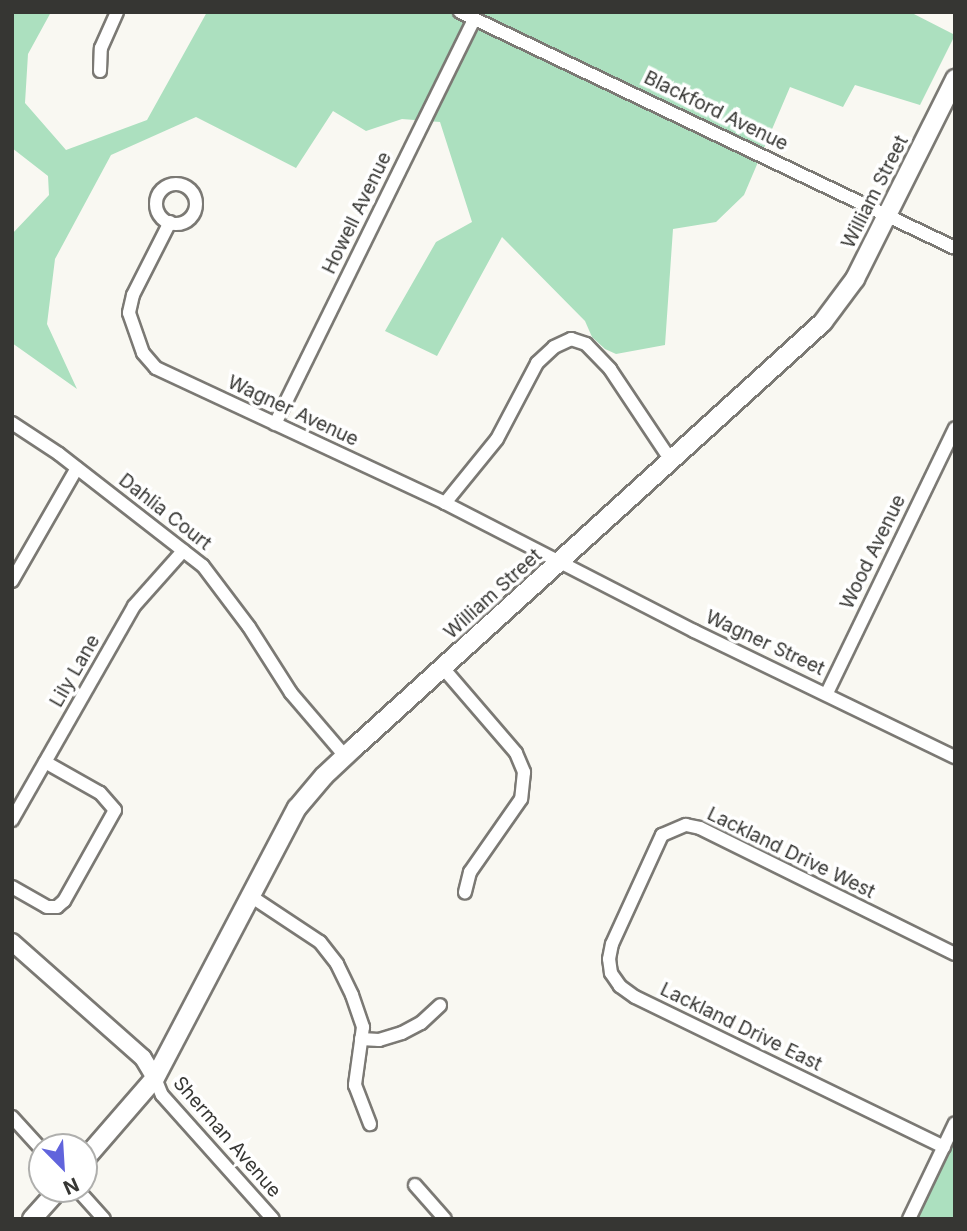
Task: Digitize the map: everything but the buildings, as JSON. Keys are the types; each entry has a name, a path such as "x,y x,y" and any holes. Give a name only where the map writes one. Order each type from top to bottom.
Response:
{"main road":[{"name":"William Street","path":"98,1144 155,1078 297,808 345,756 823,323 855,279 955,79"},
{"path":"32,1219 46,1203"}],"street":[{"path":"100,71 101,48 117,12"},
{"name":"Blackford Avenue","path":"460,12 955,248"},
{"name":"Howell Avenue","path":"275,424 474,19"},
{"name":"Wagner Avenue","path":"170,222 131,304 133,332 143,353 156,368 444,503 559,563"},
{"path":"444,503 497,439 537,363 554,347 577,338 610,369 670,459"},
{"name":"Dahlia Court","path":"12,423 77,468 203,566 248,627 291,693 345,756"},
{"name":"Wood Avenue","path":"827,693 955,428"},
{"path":"12,580 77,468"},
{"name":"Lily Lane","path":"12,820 134,606 183,551"},
{"name":"Wagner Street","path":"559,563 955,757"},
{"path":"443,668 516,753 524,772 521,799 470,872 466,892"},
{"path":"12,887 47,907 57,907 64,901 115,810 100,793 46,761"},
{"name":"Lackland Drive West","path":"636,888 662,835 687,825 700,828 955,954"},
{"name":"Lackland Drive East","path":"636,888 612,944 609,959 611,973 620,986 635,997 943,1147"},
{"path":"249,895 320,942 337,964 363,1027 355,1085 370,1124"},
{"path":"12,942 143,1058 155,1078"},
{"path":"361,1039 379,1040 402,1033 421,1023 440,1005"},
{"name":"Sherman Avenue","path":"155,1078 162,1095 273,1219"},
{"path":"12,1117 28,1135"},
{"path":"909,1219 955,1123"},
{"path":"415,1185 445,1219"},
{"path":"90,1203 104,1219"}],"green space":[{"path":"12,12 51,12 28,54 25,103 66,150 147,120 207,12 910,12 955,35 920,105 855,85 843,107 790,87 744,195 716,222 673,229 665,345 616,354 605,349 592,337 585,321 502,237 437,356 385,331 436,242 472,222 440,122 402,119 366,131 333,111 296,168 196,117 111,155 55,259 47,324 77,389 12,343 12,234 49,195 48,176 12,148"},
{"path":"955,1125 955,1219 907,1219"}]}
